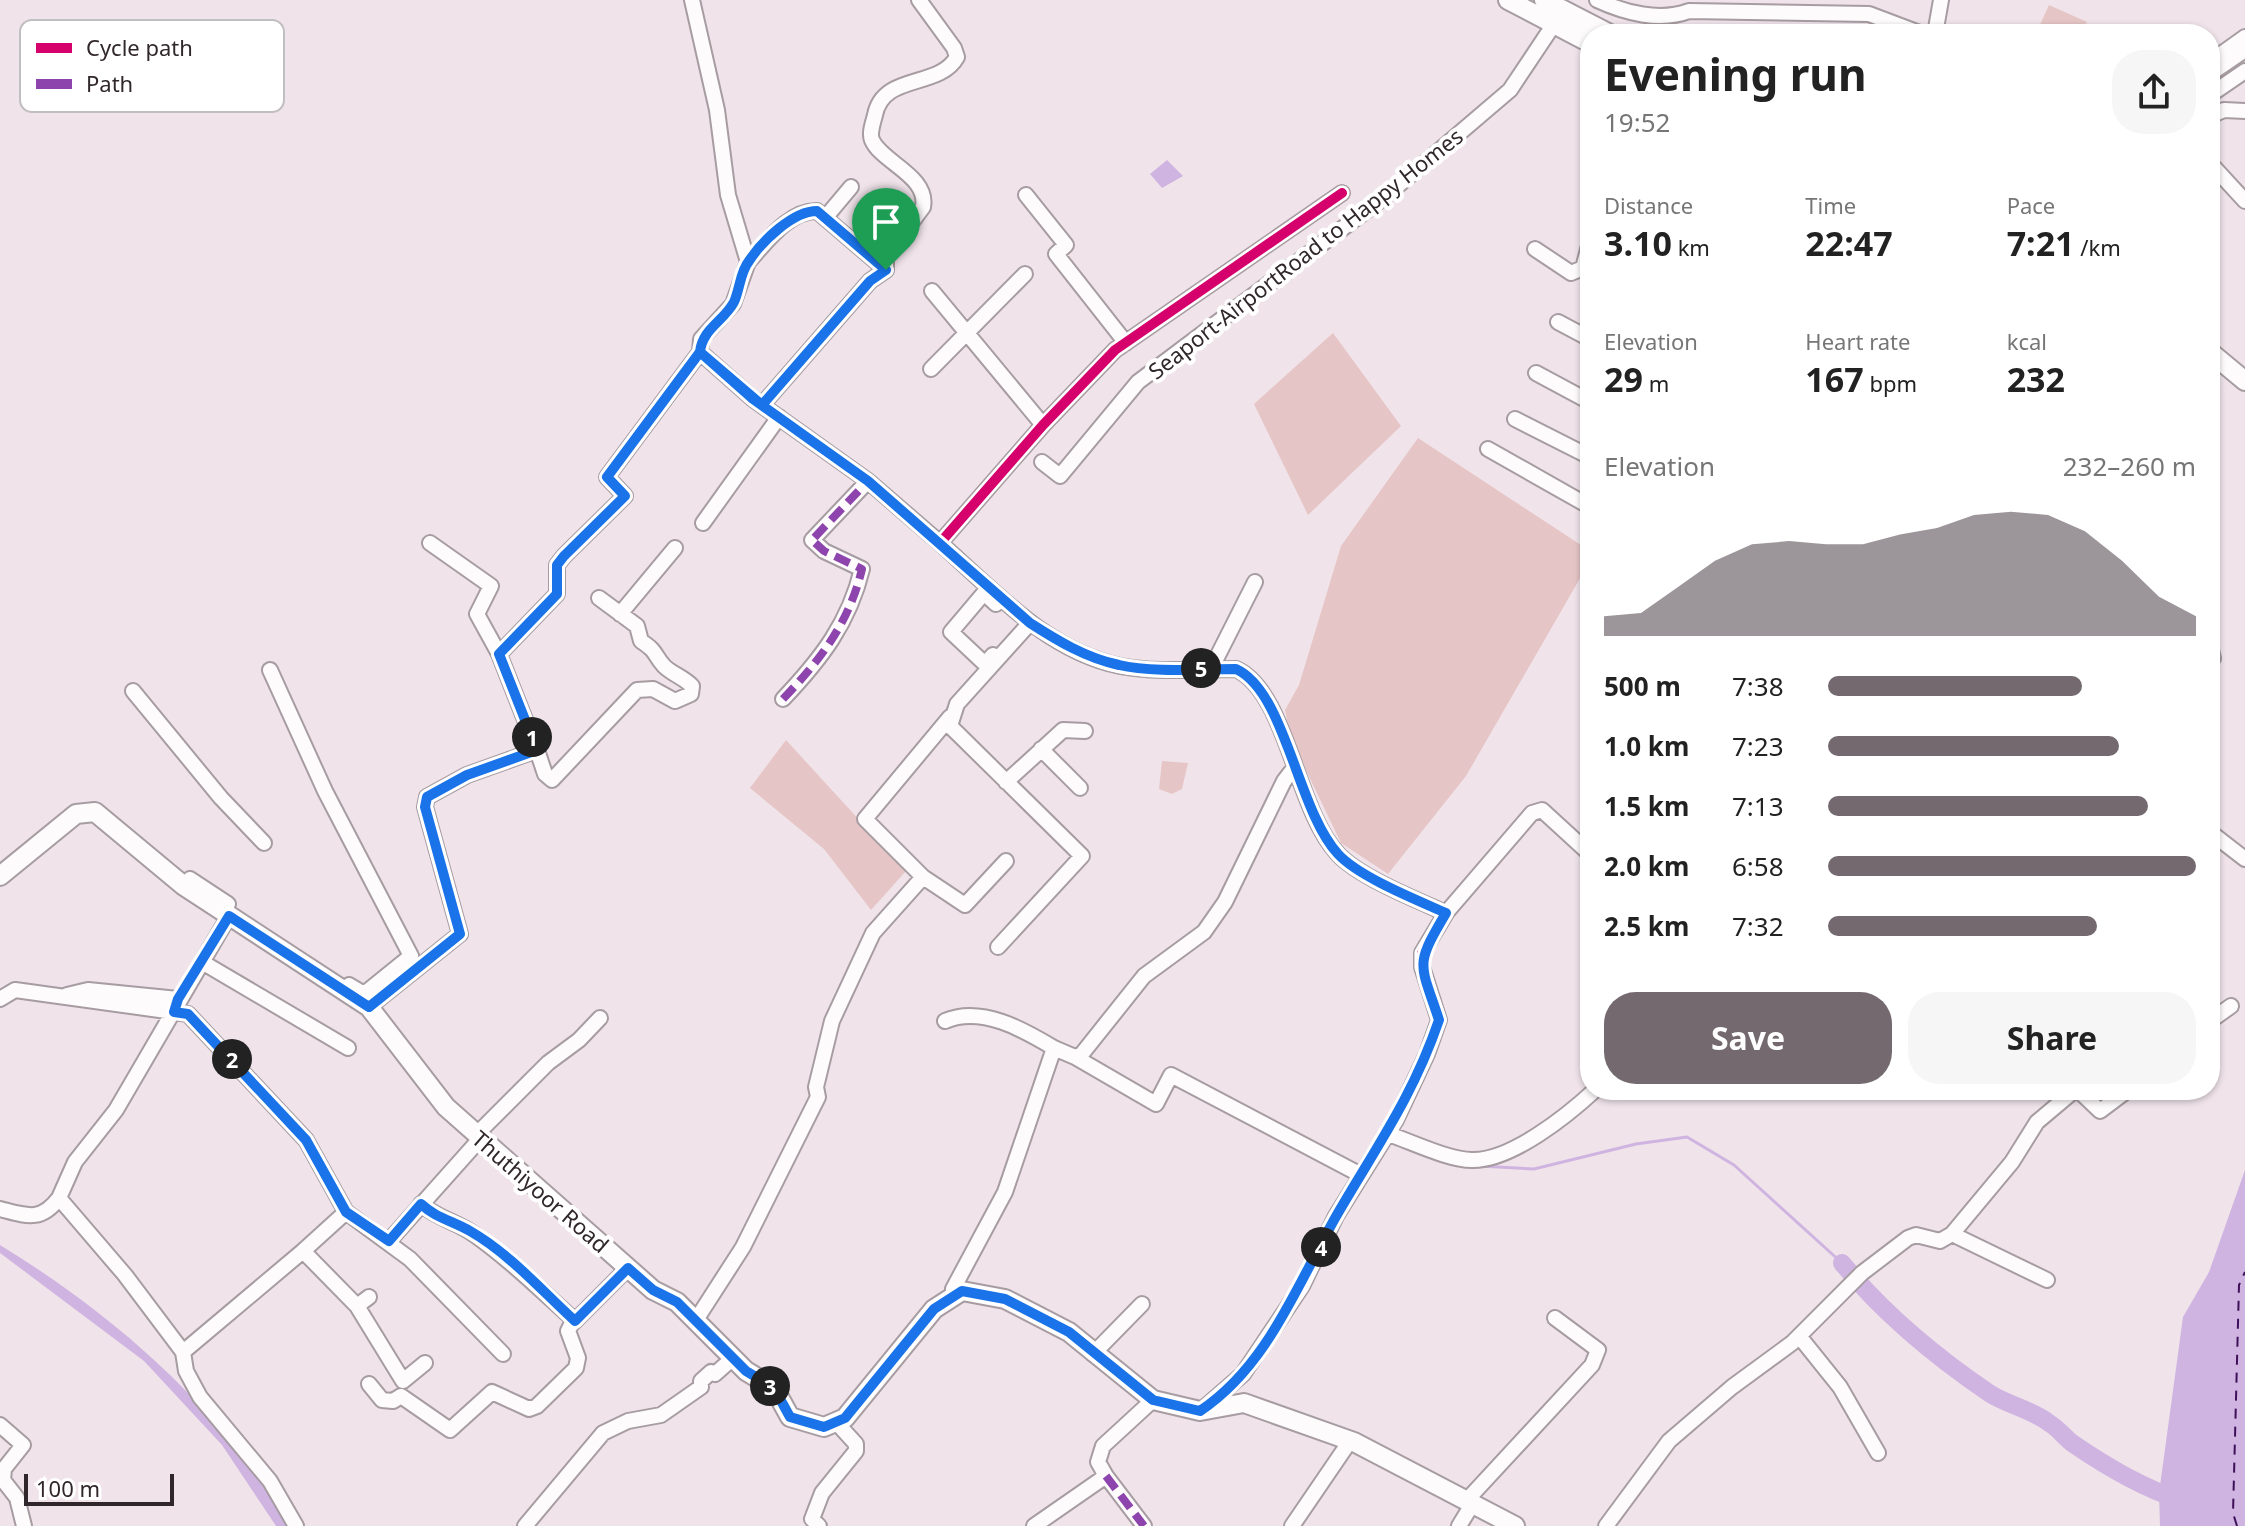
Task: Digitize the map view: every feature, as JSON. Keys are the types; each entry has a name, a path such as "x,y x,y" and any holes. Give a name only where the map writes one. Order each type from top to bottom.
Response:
{"main road":[{"path":"1508,0 1580,25"},
{"path":"1544,0 1558,19 1580,36"},
{"path":"2220,360 2245,381"},
{"name":"Thuthiyoor Road","path":"0,876 42,837 76,814 95,812 184,886 369,1007 446,1107 628,1268 696,1320 746,1371 774,1388 790,1417 824,1427 836,1422"},
{"path":"836,1422 845,1418 934,1309 962,1291 1005,1299 1069,1332 1153,1400 1200,1411 1244,1403 1350,1441 1515,1526"}],"street":[{"path":"692,0 717,110 728,195 748,262"},
{"path":"886,270 886,257 925,200 902,167 872,140 877,102 897,86 931,75 953,63 957,57 954,48 919,0"},
{"path":"1597,0 1633,13 1661,16 1689,11 1774,6 1869,14 1896,24"},
{"path":"1937,24 1941,0"},
{"name":"Seaport-AirportRoad to Happy Homes","path":"1042,462 1060,476 1138,382 1445,148 1510,90 1558,19"},
{"path":"2220,55 2245,37"},
{"path":"2220,67 2245,50"},
{"path":"2220,88 2245,71"},
{"path":"2220,112 2245,111"},
{"path":"2220,174 2245,201"},
{"path":"828,214 851,187"},
{"path":"940,543 1043,425 1126,343 1342,193"},
{"path":"1026,195 1066,245 1056,254 1126,343"},
{"path":"499,654 557,594 557,565 564,556 625,496 607,477 700,352 701,339 733,304 748,262 789,220 806,211 828,214 878,252 904,218"},
{"path":"828,214 886,270"},
{"path":"1535,249 1571,273 1580,269"},
{"path":"762,405 870,281 886,270"},
{"path":"931,369 1025,274"},
{"path":"932,291 1043,425"},
{"path":"1558,322 1580,334"},
{"path":"700,352 762,405 868,481 1025,622"},
{"path":"1536,373 1580,397"},
{"path":"703,523 779,417"},
{"path":"1515,419 1580,452"},
{"path":"1488,449 1580,498"},
{"path":"783,699 826,654 854,601 862,569 824,551 812,540 868,481"},
{"path":"1578,520 1580,516"},
{"path":"430,543 491,586 477,614 499,654 545,774 552,780 637,690 653,689 675,701 691,694 692,686 684,677 662,664 654,648 641,641 637,626 599,598"},
{"path":"620,614 675,548"},
{"path":"1211,669 1255,582"},
{"path":"1025,622 985,664 951,632 984,593 1025,622 1085,655 1121,666 1236,669 1249,675 1263,691 1323,831 1339,856 1398,891 1446,913"},
{"path":"1006,861 965,905 923,877 865,819 1025,622"},
{"path":"184,886 190,879 364,994 411,956 325,791 270,670"},
{"path":"133,691 221,798 264,843"},
{"path":"950,717 950,726 1082,856 998,947"},
{"path":"1006,782 1063,730 1085,731"},
{"path":"1041,749 1080,788"},
{"path":"369,1007 460,934 425,807 427,797 467,775 537,750"},
{"path":"1075,1057 1088,1047 1144,976 1204,932 1225,902 1284,781 1294,768"},
{"path":"1200,1411 1243,1374 1302,1286 1336,1216 1384,1140 1427,1054 1439,1020 1422,967 1422,953 1446,913 1532,813 1542,810 1580,845"},
{"path":"2220,840 2245,859"},
{"path":"696,1320 743,1247 818,1097 816,1087 832,1021 873,933 923,877"},
{"path":"0,1209 33,1218 49,1212 59,1198 75,1162 116,1110 229,916"},
{"path":"202,962 348,1048"},
{"path":"0,999 15,990 55,998 176,1006 188,1014 306,1140 346,1212 389,1241 432,1279 503,1354"},
{"path":"2220,1014 2231,1006"},
{"path":"945,1021 955,1016 1002,1021 1021,1028 1156,1104 1171,1075 1361,1175"},
{"path":"389,1241 478,1137 600,1018"},
{"path":"954,1297 953,1289 1005,1192 1054,1048"},
{"path":"1384,1140 1464,1159 1496,1156 1566,1117 1584,1100"},
{"path":"1606,1526 1669,1441 1799,1336 1862,1273 1908,1238 1916,1235 1940,1241 1952,1234 2006,1170 2037,1122 2064,1100"},
{"path":"2087,1100 2100,1111 2115,1100"},
{"path":"59,1198 125,1275 183,1352 186,1371 200,1397 270,1481 296,1526"},
{"path":"421,1204 433,1215 469,1230 496,1249 575,1321"},
{"path":"183,1352 346,1212"},
{"path":"1952,1234 2047,1280"},
{"path":"303,1251 363,1302 403,1381 425,1363"},
{"path":"369,1384 382,1400 393,1401 401,1396 450,1430 492,1392 529,1409 537,1406 576,1368 578,1358 568,1331 628,1268"},
{"path":"1093,1354 1142,1304"},
{"path":"1459,1526 1470,1502 1592,1365 1598,1350 1555,1318"},
{"path":"1799,1336 1840,1387 1878,1453"},
{"path":"525,1526 603,1433 628,1421 661,1415 701,1387 701,1381 711,1372 715,1374 733,1358"},
{"path":"1144,1526 1098,1462 1103,1446 1153,1400"},
{"path":"813,1524 822,1493 856,1451 856,1444 836,1422"},
{"path":"0,1425 23,1445 4,1469 3,1480 17,1498 24,1526"},
{"path":"1292,1526 1350,1441"},
{"path":"1034,1526 1106,1476"}],"shaded area":[{"path":"2049,5 2087,22 2086,24 2040,24"},
{"path":"1167,160 1183,176 1162,188 1150,174"},
{"path":"1333,333 1401,426 1308,515 1254,404"},
{"path":"1418,438 1580,544 1580,578 1466,776 1388,874 1341,843 1291,739 1285,710 1299,685 1341,546"},
{"path":"786,740 906,871 871,910 824,849 750,788"},
{"path":"1162,761 1188,763 1182,789 1172,794 1159,789"},
{"path":"2245,1170 2245,1526 2160,1526 2159,1493 2183,1317 2209,1272"},
{"path":"0,1245 85,1302 163,1368 232,1442 290,1526 276,1526 222,1445 144,1361 0,1253"}],"waterway":[{"path":"1479,1166 1534,1169 1636,1144 1687,1137 1734,1165 1842,1263"},
{"path":"1842,1263 1893,1317 1969,1379 1996,1397 2042,1418 2110,1468 2180,1500"}],"ferry route":[{"path":"2237,1526 2233,1513 2239,1285 2245,1272"}],"marked path":[{"path":"783,699 832,639 850,606 862,569 824,551 812,540 868,481"},
{"path":"1106,1476 1144,1526"}],"cycle path":[{"path":"1200,1411 1243,1374 1302,1286 1336,1216 1396,1120 1427,1054 1439,1020 1422,967 1422,953 1446,913 1374,879 1338,854 1312,810 1268,701 1253,682 1236,669 1148,669 1120,666 1093,658 1045,633 1022,616 940,543 1043,425 1115,350 1342,193"},
{"path":"369,1007 460,934 425,807 427,797 467,775 537,750 499,654 557,594 557,565 564,556 625,496 607,477 700,352"}],"route":[{"path":"886,270 817,211 806,211 789,220 748,262 733,304 701,339 700,352 753,399 868,481 1030,623 1055,639 1085,655 1121,666 1236,669 1249,675 1263,691 1306,796 1339,856 1398,891 1446,913 1422,953 1422,967 1439,1020 1427,1054 1396,1120 1336,1216 1302,1286 1243,1374 1200,1411 1153,1400 1107,1366 1069,1332 1005,1299 962,1291 934,1309 845,1418 824,1427 790,1417 774,1388 746,1371 677,1302 653,1290 628,1268 575,1321 496,1249 469,1230 433,1215 421,1204 389,1241 346,1212 306,1140 188,1014 174,1012 178,999 229,916 369,1007 460,934 425,807 427,797 467,775 537,750 499,654 557,594 557,565 564,556 625,496 607,477 700,352 762,405 870,281 886,270"}]}
